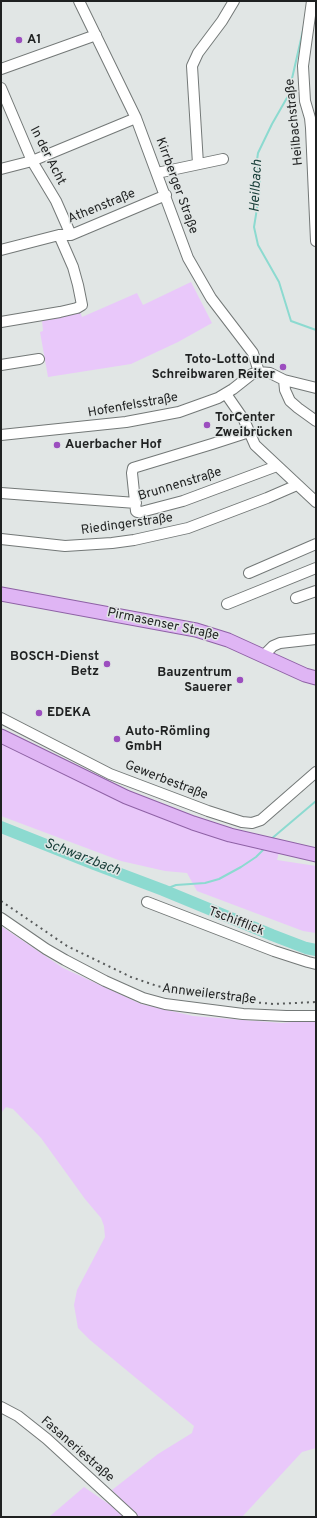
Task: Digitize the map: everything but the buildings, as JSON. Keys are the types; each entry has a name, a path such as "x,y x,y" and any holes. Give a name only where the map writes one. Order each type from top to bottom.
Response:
{"main road":[{"name":"Pirmasenser Straße","path":"1,594 196,630 228,640 305,675 316,678"},
{"path":"1,736 126,797 230,836 316,855"}],"street":[{"name":"Kirrberger Straße","path":"79,1 136,118 166,195 188,258 211,298 253,353 259,372"},
{"path":"198,164 192,66 198,53 222,21 234,1"},
{"name":"Heilbachstraße","path":"312,1 303,66 305,101 311,128 315,190 316,241"},
{"path":"1,69 96,35"},
{"name":"In der Acht","path":"1,88 32,160 56,201 71,235"},
{"path":"1,169 32,160 136,118"},
{"path":"157,173 223,159"},
{"name":"Athenstraße","path":"1,250 59,235 71,235 166,195"},
{"path":"1,322 60,312 80,306 82,302 73,267 59,235"},
{"path":"1,365 40,359"},
{"path":"259,372 270,373 284,380 316,388"},
{"name":"Hofenfelsstraße","path":"1,435 98,426 145,419 193,408 226,394 252,374 259,372"},
{"path":"284,380 285,390 290,401 316,421"},
{"path":"226,394 244,420 255,446 316,502"},
{"path":"136,503 132,473 133,468 248,432"},
{"name":"Brunnenstraße","path":"1,494 136,503 135,508 137,512 183,501 277,466"},
{"name":"Riedingerstraße","path":"1,539 65,546 134,540 188,528 297,485"},
{"path":"249,573 316,544"},
{"path":"227,604 316,568"},
{"path":"296,598 316,591"},
{"path":"263,656 273,646 280,643 316,639"},
{"name":"Gewerbestraße","path":"1,718 110,774 168,797 242,822 252,823 261,820 316,772"},
{"name":"Tschifflick","path":"147,902 274,951 316,964"},
{"name":"Annweilerstraße","path":"1,918 46,949 65,960 105,981 143,998 165,1004 243,1014 316,1016"},
{"name":"Fasaneriestraße","path":"1,1406 18,1416 47,1439 132,1517"}],"shaded area":[{"path":"191,282 212,323 178,342 131,364 48,377 40,332 43,331 42,320 80,311 82,317 137,293 143,305"},
{"path":"1,744 63,774 180,824 279,852 277,860 316,866 316,933 303,931 197,891 187,873 165,871 121,861 1,816"},
{"path":"1,926 63,968 141,1004 193,1016 282,1023 316,1020 316,1448 302,1452 242,1517 49,1517 84,1487 116,1509 124,1502 112,1490 158,1454 192,1433 194,1426 90,1340 78,1328 74,1305 77,1290 105,1237 104,1226 101,1218 85,1199 41,1138 13,1109 6,1107 1,1113"}],"waterway":[{"name":"Heilbach","path":"304,26 288,96 258,153 257,160 260,184 254,227 258,245 279,282 291,321 316,330"},
{"name":"Schwarzbach","path":"270,840 316,801"},
{"name":"Schwarzbach","path":"1,827 163,890 272,935 306,948 316,950"},
{"name":"Schwarzbach","path":"163,890 176,885 205,883 219,879 241,867 256,857 264,849"}],"railway":[{"path":"1,901 67,946 131,977 157,986 187,993 241,1001 274,1004 316,1002"}],"place":[{"name":"A1","path":"19,40"},
{"name":"Toto-Lotto und Schreibwaren Reiter","path":"283,367"},
{"name":"TorCenter Zweibrücken","path":"207,425"},
{"name":"Auerbacher Hof","path":"57,445"},
{"name":"BOSCH-Dienst Betz","path":"107,664"},
{"name":"Bauzentrum Sauerer","path":"240,680"},
{"name":"EDEKA","path":"39,713"},
{"name":"Auto-Römling GmbH","path":"117,739"}]}
